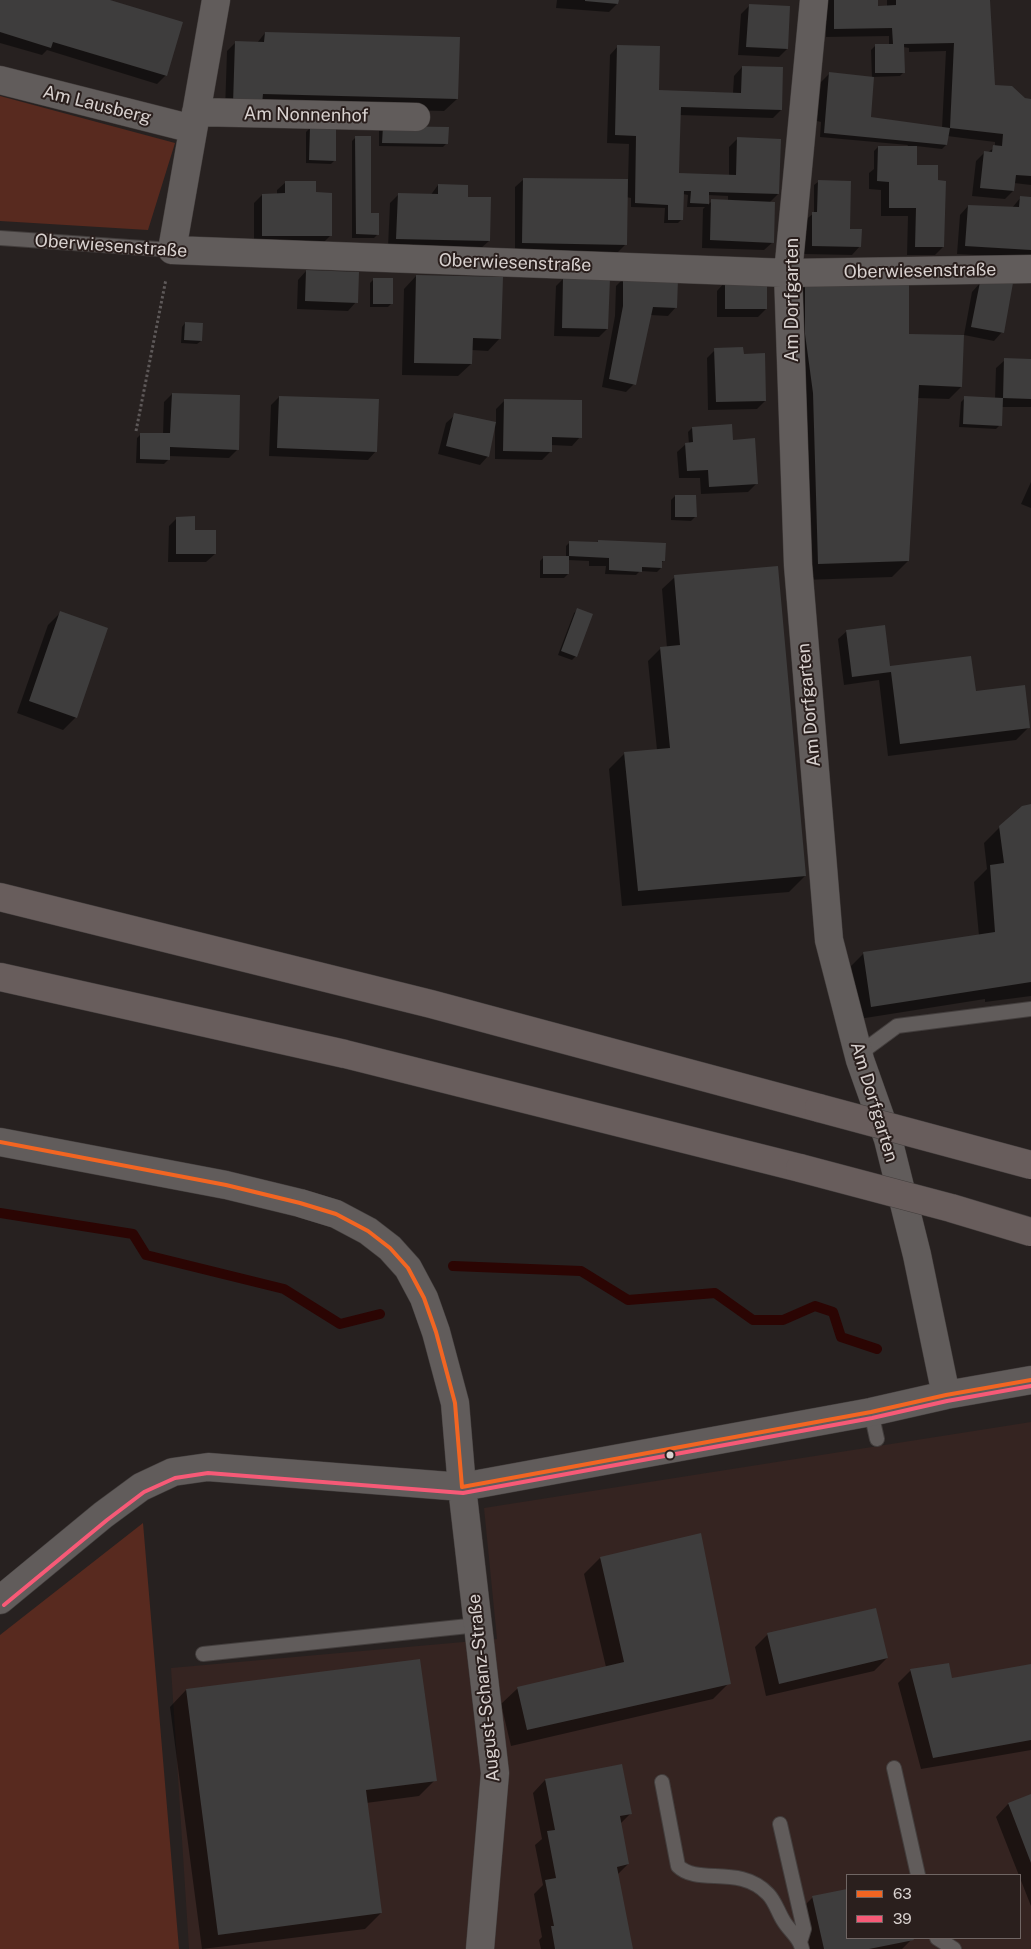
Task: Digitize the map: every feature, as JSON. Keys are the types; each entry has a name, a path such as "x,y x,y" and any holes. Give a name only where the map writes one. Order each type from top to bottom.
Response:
{"highway":[{"path":"0,897 431,1004 1031,1165"},
{"path":"0,977 345,1054 800,1168 951,1208 1031,1232"}],"street":[{"path":"172,250 216,0"},
{"name":"Am Dorfgarten","path":"814,0 788,274 798,565 829,940 859,1054 888,1139 917,1255 946,1395"},
{"name":"Am Lausberg","path":"0,80 195,121"},
{"name":"Am Nonnenhof","path":"195,121 416,117"},
{"name":"Oberwiesenstraße","path":"172,250 788,274 1031,269"},
{"name":"August-Schanz-Straße","path":"0,1142 226,1185 336,1214 368,1231 390,1248 408,1268 424,1298 436,1332 455,1402 462,1486 495,1773 480,1949"},
{"path":"0,1600 103,1515 141,1487 173,1472 208,1467 462,1486 871,1412 946,1395 1031,1380"}],"lane":[{"name":"Oberwiesenstraße","path":"0,238 172,250"},
{"path":"859,1054 897,1026 1031,1010"},
{"path":"871,1412 877,1439"},
{"path":"203,1654 478,1624"},
{"path":"894,1768 918,1874"},
{"path":"662,1782 678,1866 685,1872 739,1877 756,1885 768,1894 786,1926 801,1945"},
{"path":"780,1824 804,1929 801,1945"},
{"path":"939,1939 954,1949"}],"path":[{"path":"136,431 172,250"}],"shaded area":[{"path":"0,96 175,143 148,230 0,221"},
{"path":"1031,1422 1031,1949 189,1949 171,1668 497,1639 484,1508"},
{"path":"143,1523 179,1949 0,1949 0,1635"}],"building":[{"path":"0,0 110,0 183,22 167,76 53,42 51,48 0,32"},
{"path":"585,0 619,0 618,4"},
{"path":"834,0 878,0 878,6 896,5 896,0 990,0 995,85 1012,86 1025,98 1031,99 1031,176 1016,175 1014,191 980,188 984,151 992,152 993,145 1002,146 1003,134 950,128 954,43 904,44 905,73 875,73 875,44 893,44 892,28 834,29"},
{"path":"749,4 790,6 788,49 746,47"},
{"path":"265,32 460,37 458,99 263,94 262,104 233,104 235,41 264,42"},
{"path":"617,45 660,46 659,90 741,93 742,66 783,67 782,110 681,107 680,137 679,173 736,175 737,137 781,139 779,194 709,192 709,204 690,203 691,191 684,191 683,220 668,220 668,205 635,203 636,136 615,135"},
{"path":"829,72 874,77 871,117 950,128 947,145 824,133"},
{"path":"383,126 449,127 448,144 382,143"},
{"path":"310,127 336,127 336,161 309,160"},
{"path":"355,136 371,136 371,213 379,213 379,235 356,234"},
{"path":"878,146 917,146 917,165 938,165 938,180 946,181 944,247 915,247 916,208 889,208 889,182 877,181"},
{"path":"523,178 628,179 627,245 522,243"},
{"path":"818,180 851,181 850,229 862,229 861,247 812,246 812,212 817,212"},
{"path":"285,181 316,181 316,192 332,193 332,236 262,236 262,194 285,193"},
{"path":"438,184 468,185 468,197 491,197 490,241 396,239 398,193 438,194"},
{"path":"1020,196 1031,197 1031,250 965,246 968,205 1019,207"},
{"path":"711,199 775,202 774,243 710,240"},
{"path":"306,270 359,272 358,303 305,301"},
{"path":"416,275 503,277 501,339 473,338 472,364 414,363"},
{"path":"563,277 610,278 608,329 562,328"},
{"path":"623,277 678,279 677,308 653,307 636,385 609,379 623,306"},
{"path":"373,278 393,278 393,304 373,304"},
{"path":"805,279 909,280 909,334 964,335 962,387 919,385 909,561 818,564 813,393 805,334"},
{"path":"725,281 767,281 767,309 725,309"},
{"path":"980,282 1013,283 1004,333 971,327"},
{"path":"185,322 203,323 202,341 184,340"},
{"path":"743,347 744,354 765,353 766,401 716,402 714,348"},
{"path":"1004,358 1031,359 1031,399 1003,398"},
{"path":"172,393 240,395 239,450 170,447 170,460 140,459 140,433 170,433"},
{"path":"279,396 379,399 377,452 277,448"},
{"path":"964,396 1003,398 1002,426 963,424"},
{"path":"504,399 582,400 582,438 552,437 552,452 503,451"},
{"path":"454,413 496,422 489,457 446,446"},
{"path":"732,424 733,440 755,438 758,484 709,487 708,470 687,471 685,443 693,442 692,427"},
{"path":"675,495 696,495 697,517 675,517"},
{"path":"195,516 195,530 216,530 216,554 176,554 176,517"},
{"path":"598,540 666,543 665,561 662,561 662,568 642,567 642,572 609,570 609,558 569,556 569,541 598,542"},
{"path":"543,556 569,556 569,574 543,574"},
{"path":"778,566 806,876 638,891 624,752 670,748 660,647 680,645 674,575"},
{"path":"577,608 593,614 577,657 561,651"},
{"path":"60,611 108,628 77,718 29,701"},
{"path":"885,625 890,666 971,656 976,691 1025,685 1030,728 900,744 891,672 852,677 846,630"},
{"path":"1031,804 1031,982 871,1007 863,952 995,932 990,865 1004,863 999,826 1022,806"},
{"path":"701,1533 731,1684 527,1730 517,1687 624,1662 600,1557"},
{"path":"876,1608 888,1658 779,1684 767,1633"},
{"path":"420,1659 437,1781 366,1790 382,1913 218,1935 186,1689"},
{"path":"949,1663 952,1678 1031,1664 1031,1740 933,1758 910,1669"},
{"path":"622,1764 632,1814 620,1816 629,1864 617,1867 633,1949 555,1949 551,1926 554,1926 545,1880 556,1878 547,1831 555,1830 545,1779"},
{"path":"1031,1794 1031,1863 1008,1803"},
{"path":"846,1889 846,1939 914,1940 869,1949 824,1949 812,1896"}],"waterway":[{"path":"0,1213 133,1234 146,1255 284,1289 340,1324 380,1314"},
{"path":"453,1266 581,1271 628,1300 715,1293 753,1320 783,1320 815,1306 833,1312 841,1337 877,1349"}],"transit line":[{"name":"63","path":"0,1142 226,1185 336,1214 368,1231 390,1248 408,1268 424,1298 436,1332 455,1403 462,1487"},
{"name":"63","path":"462,1487 871,1412 946,1395 1031,1380"},
{"name":"39","path":"4,1605 144,1492 175,1478 208,1473 463,1493 872,1418 947,1401 1031,1386"}]}
